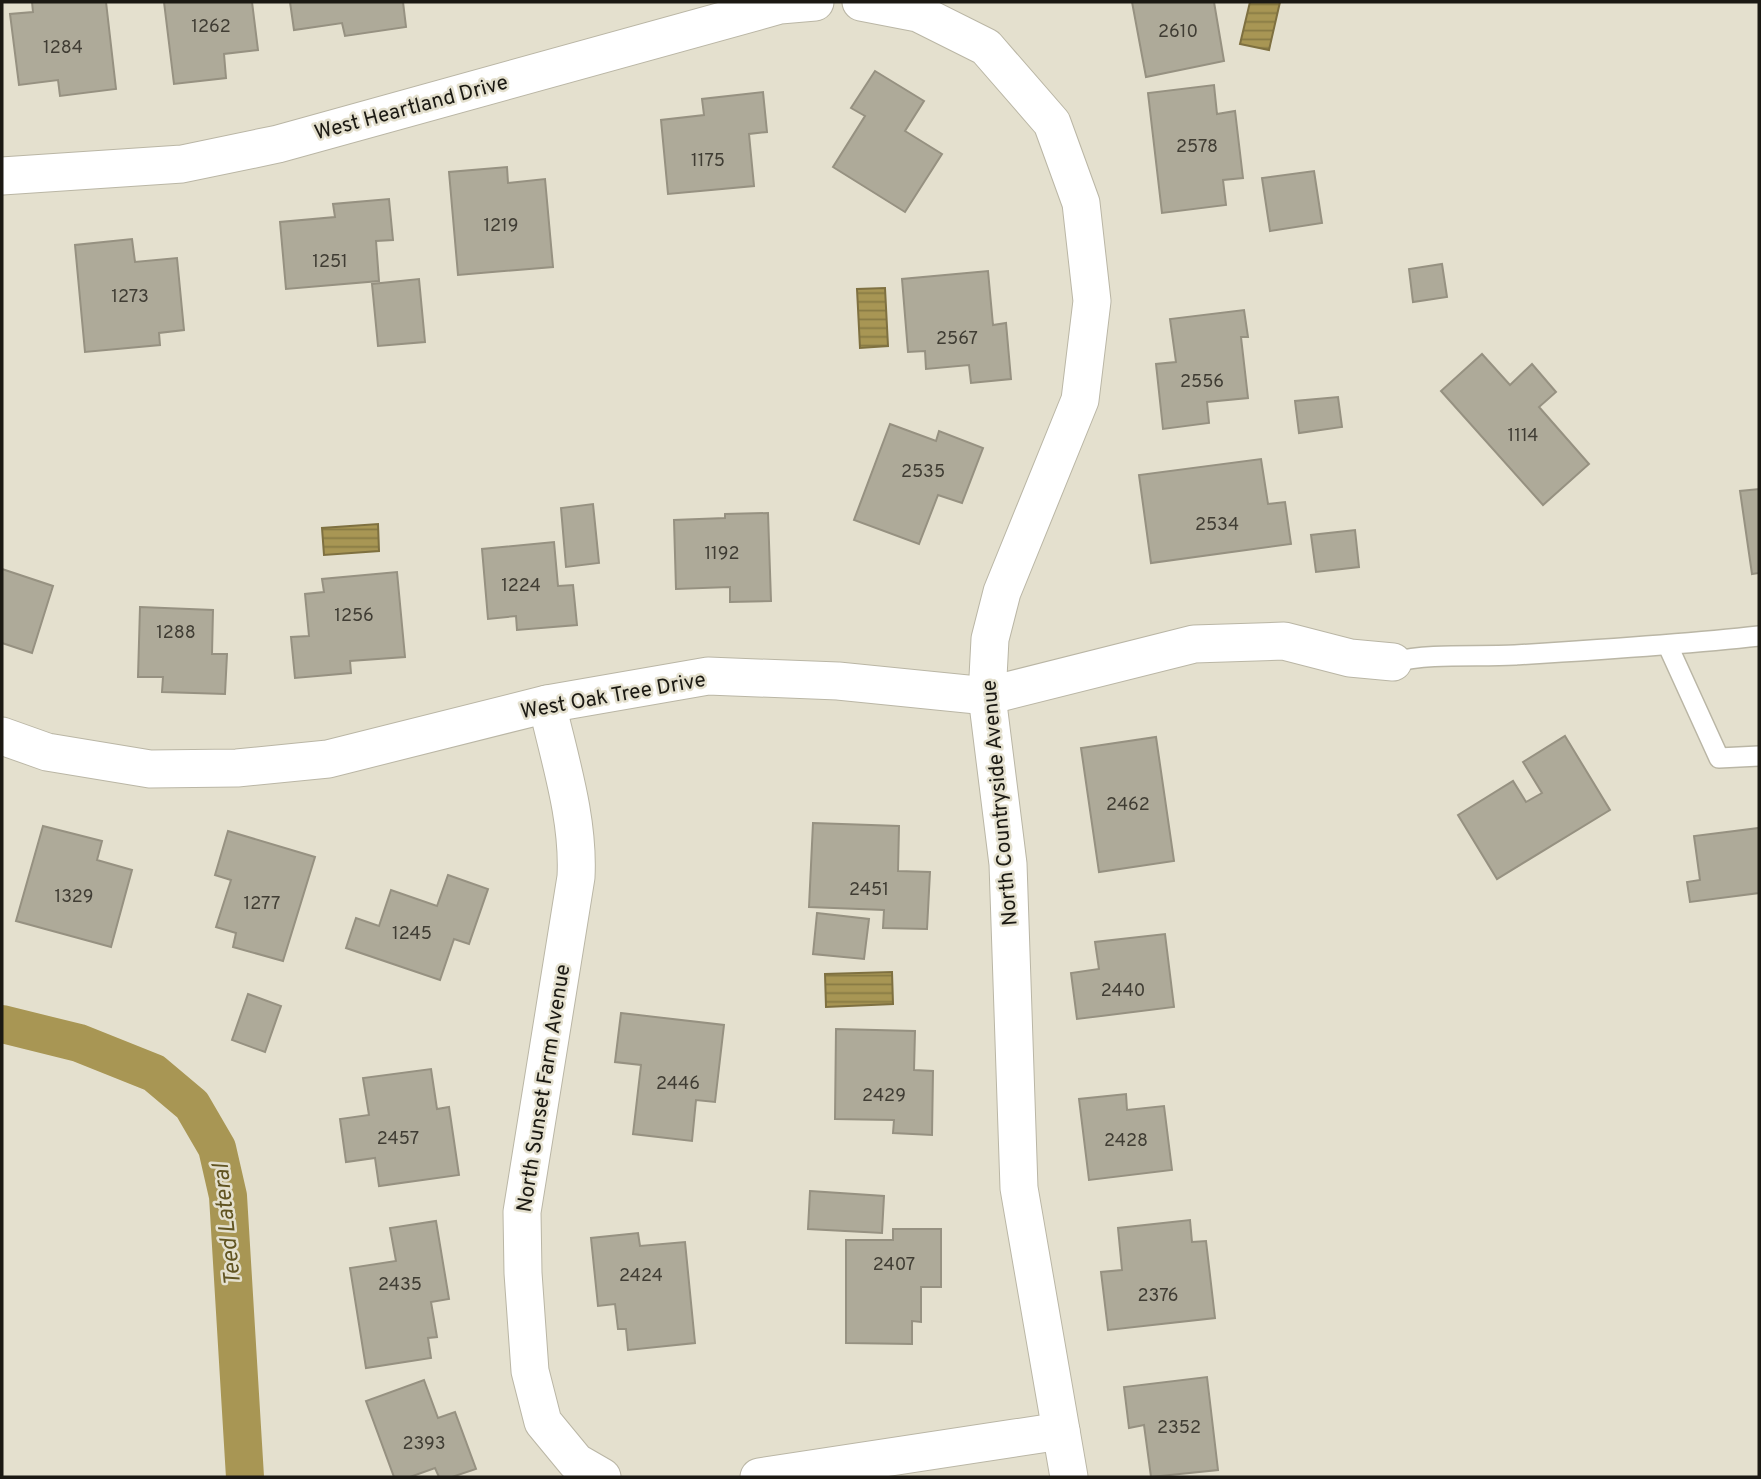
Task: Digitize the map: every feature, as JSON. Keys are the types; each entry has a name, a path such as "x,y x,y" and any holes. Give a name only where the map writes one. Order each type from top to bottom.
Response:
{"street":[{"name":"West Heartland Drive","path":"2,176 182,164 278,144 779,5 815,2"},
{"name":"North Countryside Avenue","path":"861,2 918,13 986,47 1052,123 1081,203 1092,301 1080,400 1002,592 990,639 987,696 1008,864 1019,1188 1069,1477"},
{"name":"West Oak Tree Drive","path":"2,736 47,752 150,769 237,768 328,759 547,704 708,676 838,681 987,696 1194,645 1284,641 1350,658 1393,663"},
{"name":"North Sunset Farm Avenue","path":"547,704 574,823 576,877 522,1212 523,1273 530,1371 542,1422 589,1470"},
{"path":"759,1477 1062,1431"}],"lane":[{"path":"1393,663 1415,657 1511,655 1668,646 1759,636"},
{"path":"1668,646 1719,758 1759,756"}],"shaded area":[{"path":"1250,2 1280,2 1269,50 1240,44"},
{"path":"885,288 888,346 860,348 857,289"},
{"path":"378,524 379,551 324,555 322,528"},
{"path":"892,972 893,1004 826,1007 825,974"}],"building":[{"path":"32,2 106,2 116,89 60,96 58,80 19,85 10,14 33,12"},
{"path":"164,2 252,2 258,50 224,54 226,78 174,84"},
{"path":"290,2 403,2 406,27 345,36 342,23 294,30"},
{"path":"1132,2 1214,2 1224,61 1146,77"},
{"path":"875,71 924,101 905,131 942,154 905,212 833,167 865,116 851,108"},
{"path":"1214,85 1217,114 1235,111 1243,178 1223,180 1226,205 1162,213 1148,93"},
{"path":"763,92 767,132 749,134 754,186 668,194 661,120 704,115 702,99"},
{"path":"507,167 508,183 545,179 553,267 458,275 449,172"},
{"path":"1314,171 1322,223 1270,231 1262,178"},
{"path":"389,199 393,240 376,241 379,281 286,289 280,222 335,217 333,204"},
{"path":"132,239 135,262 177,258 184,330 159,333 160,345 85,352 75,245"},
{"path":"1442,264 1447,297 1413,302 1409,269"},
{"path":"988,271 993,325 1006,323 1011,379 971,383 969,365 926,369 925,351 908,352 902,279"},
{"path":"419,279 425,342 378,346 372,284"},
{"path":"1244,310 1248,337 1241,337 1248,398 1207,402 1209,423 1163,429 1156,364 1176,362 1170,319"},
{"path":"1482,354 1510,385 1532,364 1556,392 1539,407 1589,464 1543,505 1441,391"},
{"path":"1338,397 1342,427 1299,433 1295,401"},
{"path":"890,424 936,441 939,431 983,448 962,503 938,495 919,544 854,520"},
{"path":"1261,459 1268,504 1285,502 1291,544 1151,563 1139,475"},
{"path":"1759,489 1759,573 1752,574 1740,491"},
{"path":"593,504 599,563 566,567 561,508"},
{"path":"768,513 771,601 730,602 730,587 676,589 674,520 725,518 725,514"},
{"path":"1355,530 1359,567 1316,572 1311,535"},
{"path":"554,542 558,586 573,585 577,625 517,630 516,616 488,619 482,549"},
{"path":"2,569 53,586 32,653 2,643"},
{"path":"397,572 405,657 350,661 351,673 295,678 291,637 309,636 305,594 324,592 322,579"},
{"path":"140,607 213,610 212,654 227,654 225,694 162,692 163,677 138,677"},
{"path":"1565,736 1610,810 1497,879 1458,815 1513,781 1526,802 1542,793 1523,762"},
{"path":"1156,737 1174,861 1099,872 1081,748"},
{"path":"813,823 899,826 898,871 930,872 927,929 883,928 884,910 809,907"},
{"path":"43,826 102,841 97,860 132,870 111,947 16,921"},
{"path":"1759,828 1759,893 1690,902 1687,882 1700,880 1694,836"},
{"path":"228,831 315,857 283,961 233,947 236,933 216,927 231,880 215,875"},
{"path":"448,875 488,889 469,944 454,939 440,980 346,948 356,918 379,926 391,890 437,906"},
{"path":"817,913 869,919 864,959 813,954"},
{"path":"1165,934 1174,1007 1077,1019 1071,973 1099,969 1095,942"},
{"path":"248,994 281,1006 265,1052 232,1040"},
{"path":"621,1013 724,1025 715,1102 696,1100 692,1141 633,1134 641,1065 615,1062"},
{"path":"836,1029 915,1031 914,1070 933,1071 932,1135 893,1133 894,1120 835,1119"},
{"path":"431,1069 437,1109 449,1107 459,1175 379,1186 375,1158 346,1162 340,1119 369,1115 363,1078"},
{"path":"1126,1094 1127,1110 1164,1106 1172,1170 1089,1180 1079,1099"},
{"path":"810,1191 884,1196 882,1233 808,1229"},
{"path":"1190,1220 1192,1242 1206,1241 1215,1318 1108,1330 1101,1272 1122,1270 1118,1228"},
{"path":"436,1221 449,1299 431,1302 437,1337 428,1338 431,1358 366,1368 350,1268 396,1261 390,1228"},
{"path":"893,1229 941,1229 941,1287 921,1287 921,1322 912,1321 912,1344 846,1343 846,1240 893,1240"},
{"path":"638,1233 640,1246 685,1242 695,1343 628,1350 626,1329 618,1329 615,1304 598,1306 591,1238"},
{"path":"1207,1377 1218,1470 1151,1477 1144,1425 1129,1428 1124,1387"},
{"path":"424,1380 438,1418 455,1412 476,1469 452,1477 439,1477 435,1468 410,1477 394,1477 366,1401"}],"waterway":[{"name":"Teed Lateral","path":"2,1024 79,1043 154,1073 192,1105 217,1148 228,1196 245,1477"}]}
